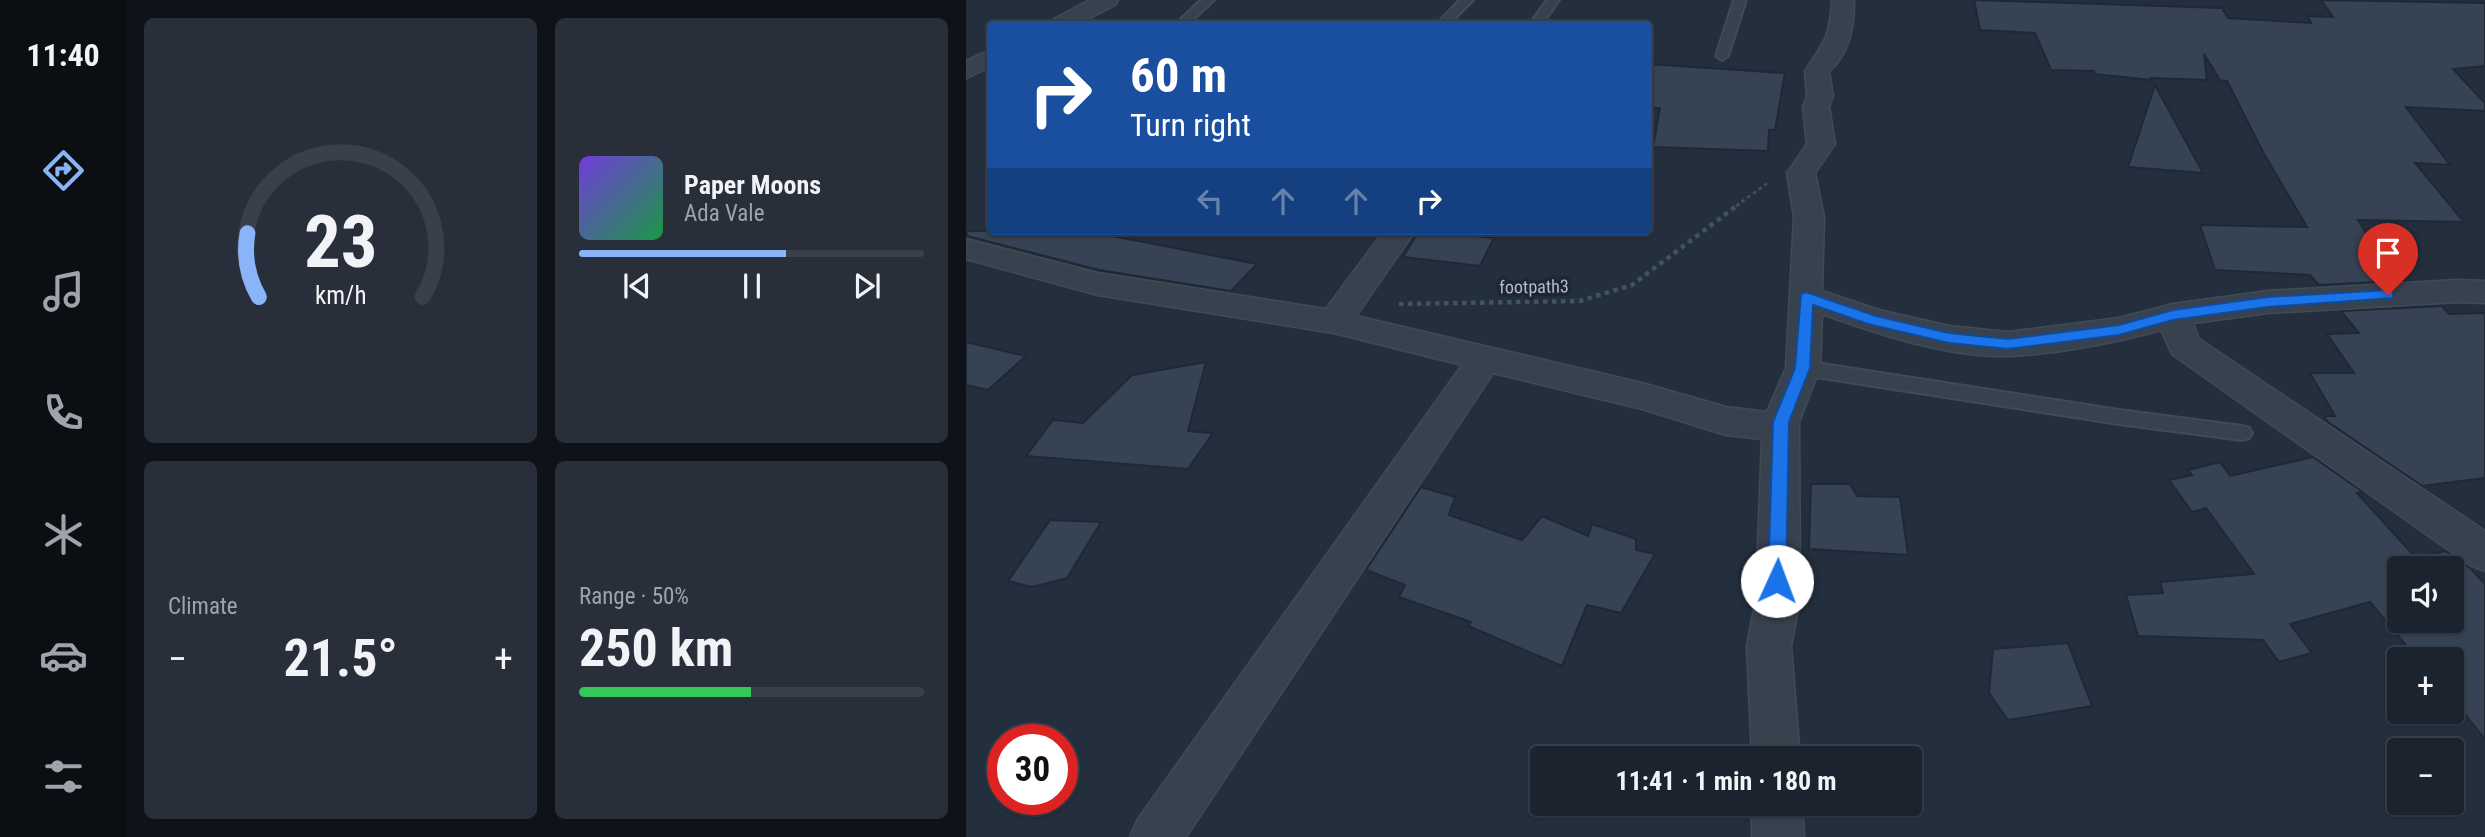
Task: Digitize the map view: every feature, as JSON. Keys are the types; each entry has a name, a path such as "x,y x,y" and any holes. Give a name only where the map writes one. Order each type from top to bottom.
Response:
{"street":[{"path":"1068,21 1107,0"},
{"path":"1775,746 1769,646 1777,598 1781,422 1803,368 1809,217 1801,173 1821,144 1816,107 1820,96 1817,71 1826,62 1842,31 1843,0"},
{"path":"966,71 987,59"},
{"path":"1334,322 1397,235"},
{"path":"966,249 1098,284 1334,322 1642,396 1726,421 1775,427 1781,422"},
{"path":"1806,297 1873,320 1949,338 2008,344 2119,330 2173,315 2268,302 2457,291 2485,292"},
{"path":"2173,315 2184,346 2485,553"},
{"path":"1156,837 1485,358"},
{"path":"1777,816 1777,837"}],"lane":[{"path":"1184,21 1208,0"},
{"path":"1446,21 1466,0"},
{"path":"1538,21 1553,0"},
{"path":"1722,56 1740,0"},
{"path":"1803,368 2119,417 2242,433"}],"path":[{"name":"footpath3","path":"1334,322 1401,303 1580,301 1632,285 1774,178"}],"building":[{"path":"1974,0 2222,8 2228,18 2311,23 2307,16 2333,17 2321,0 2485,3 2485,66 2453,69 2485,103 2485,111 2406,107 2450,165 2415,163 2464,222 2358,220 2398,281 2319,285 2310,275 2215,270 2200,225 2307,227 2263,152 2227,81 2220,80 2204,54 2207,80 2151,78 2152,80 2094,74 2094,71 2051,70 2035,33 1980,30"},
{"path":"1652,64 1785,73 1775,130 1769,130 1768,151 1653,147 1660,108 1652,108"},
{"path":"2155,85 2203,173 2128,167"},
{"path":"967,231 987,231 987,235 1108,235 1257,264 1231,291 1099,270 967,236"},
{"path":"1417,235 1494,238 1480,266 1403,257"},
{"path":"2442,306 2449,314 2485,313 2485,478 2422,486 2328,422 2324,416 2335,416 2310,373 2354,373 2327,334 2359,333 2341,311"},
{"path":"966,342 1026,356 988,390 966,385"},
{"path":"1206,362 1188,431 1213,433 1188,469 1026,456 1053,420 1083,423 1132,375"},
{"path":"2313,457 2363,492 2357,493 2414,556 2387,556 2387,623 2370,602 2290,624 2312,653 2279,662 2263,640 2138,636 2126,595 2163,593 2160,582 2254,574 2206,508 2192,512 2169,480 2192,475 2188,470 2220,462 2230,476"},
{"path":"1811,484 1850,484 1857,496 1900,497 1908,555 1809,549"},
{"path":"1421,487 1455,497 1449,515 1522,540 1542,516 1588,536 1592,524 1636,539 1636,550 1655,554 1621,613 1587,605 1562,666 1468,626 1471,622 1399,597 1405,585 1366,570"},
{"path":"1050,520 1101,522 1067,578 1032,587 1008,581"},
{"path":"2445,551 2452,556 2424,556"},
{"path":"2464,564 2470,568 2485,584 2485,739 2464,714 2464,647 2407,647 2396,633 2464,633"},
{"path":"2068,643 2092,706 2008,720 1989,693 1993,649"}],"route":[{"path":"1777,581 1781,422 1803,368 1806,297 1873,320 1949,338 2008,344 2119,330 2173,315 2268,302 2388,295"}]}
